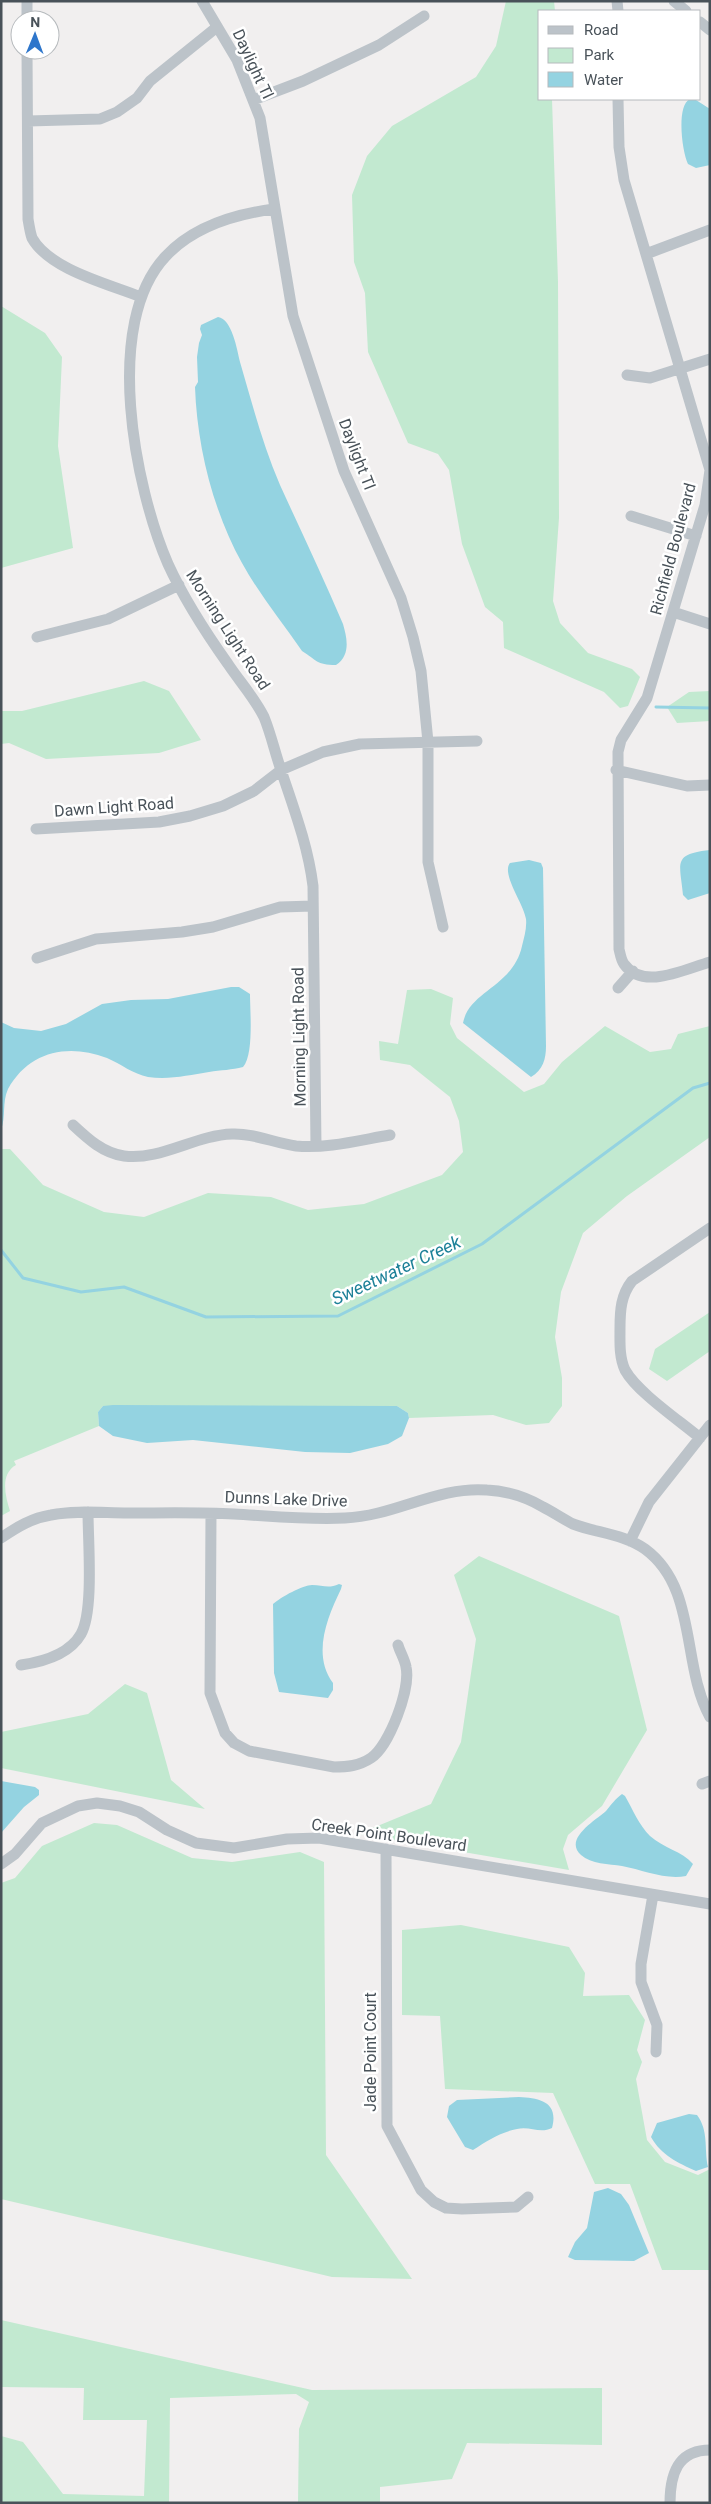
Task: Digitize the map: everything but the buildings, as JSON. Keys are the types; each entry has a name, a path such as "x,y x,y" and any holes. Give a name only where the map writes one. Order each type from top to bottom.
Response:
{"street":[{"name":"Daylight Tl","path":"202,1 236,60 260,118 293,316 344,471 401,598 422,672 428,742 428,862 444,927"},
{"path":"674,1 685,10"},
{"path":"253,100 303,81 380,45 424,16"},
{"path":"28,121 100,119 117,112 137,98 150,81 217,27"},
{"path":"27,60 28,219 31,236 38,246 57,263 141,297"},
{"name":"Richfield Boulevard","path":"618,100 618,147 624,180 710,470 705,505 647,698 621,740 616,770 619,948 624,963 633,972"},
{"name":"Morning Light Road","path":"274,209 246,213 215,224 186,240 166,256 151,275 136,308 130,368 133,430 152,522 168,565 192,609 228,665 251,692 264,718 302,831 310,863 313,906 316,1146"},
{"path":"646,254 710,230"},
{"path":"627,375 650,378 681,370 710,359"},
{"path":"631,516 696,536"},
{"path":"37,637 108,619 179,585"},
{"path":"673,612 710,624"},
{"name":"Dawn Light Road","path":"36,829 160,822 190,816 223,806 254,791 281,770 323,752 360,744 477,741"},
{"path":"616,770 687,786 710,784"},
{"path":"37,958 96,939 182,932 213,927 280,907 313,906"},
{"path":"618,988 633,972 646,978 660,977 710,962"},
{"path":"73,1125 95,1144 109,1152 124,1156 142,1157 191,1142 231,1134 245,1135 295,1146 316,1146 390,1135"},
{"path":"700,1438 633,1382 624,1369 620,1354 620,1317 626,1289 632,1280 710,1228"},
{"path":"630,1541 649,1502 710,1426"},
{"name":"Dunns Lake Drive","path":"1,1538 20,1526 43,1517 88,1512 211,1514 280,1518 351,1518 402,1508 440,1494 462,1490 486,1490 526,1498 570,1522 630,1541 645,1549 660,1563 671,1579 682,1608 696,1683 710,1717"},
{"path":"21,1665 43,1662 68,1648 80,1636 86,1622 88,1605 88,1512"},
{"path":"211,1514 210,1693 225,1733 234,1743 249,1751 334,1767 360,1764 373,1757 382,1747 401,1707 407,1667 398,1645"},
{"name":"Creek Point Boulevard","path":"1,1864 15,1854 42,1822 78,1806 97,1804 120,1806 139,1812 167,1830 196,1843 234,1848 288,1840 318,1838 710,1904"},
{"name":"Jade Point Court","path":"386,1849 387,2126 421,2190 434,2202 446,2208 462,2209 516,2207 528,2197"},
{"path":"653,1895 641,1964 641,1982 657,2025 656,2052"},
{"path":"670,2503 671,2477 678,2465 688,2454 710,2450"}],"green space":[{"path":"506,1 554,1 555,10 538,10 538,100 552,100 558,282 559,518 553,601 560,623 588,653 632,669 640,677 628,706 620,708 604,692 504,648 503,622 485,607 462,544 449,470 438,454 408,443 368,352 365,293 354,262 352,195 367,156 392,126 476,77 496,46"},
{"path":"1,306 45,333 62,357 58,446 73,548 1,568"},
{"path":"144,681 169,691 201,740 159,753 46,759 9,743 1,744 1,711 22,711"},
{"path":"710,691 710,721 677,723 667,707 689,692"},
{"path":"431,989 453,998 450,1024 457,1038 524,1092 544,1084 562,1062 605,1026 650,1052 671,1049 678,1034 710,1026 710,1137 627,1196 583,1233 561,1292 555,1337 562,1378 562,1406 549,1423 526,1425 493,1415 409,1418 408,1413 397,1406 103,1406 98,1412 99,1426 14,1461 16,1465 8,1474 5,1485 10,1511 1,1516 1,1149 10,1149 43,1185 104,1212 144,1217 208,1193 271,1197 308,1210 364,1204 442,1175 463,1152 459,1121 450,1097 410,1065 380,1060 379,1041 398,1044 407,990"},
{"path":"710,1312 710,1351 667,1381 649,1369 655,1349"},
{"path":"479,1556 619,1616 647,1730 602,1806 568,1835 563,1849 569,1870 358,1834 431,1804 461,1742 476,1639 454,1575"},
{"path":"125,1684 147,1693 171,1780 205,1809 1,1768 1,1732 88,1714"},
{"path":"94,1823 117,1825 192,1858 232,1862 300,1852 324,1862 326,2155 412,2279 332,2277 1,2199 1,1883 15,1878 42,1846"},
{"path":"461,1925 569,1947 585,1973 583,1996 629,1995 645,2020 637,2050 642,2062 636,2079 647,2140 665,2162 698,2175 710,2169 710,2270 662,2270 630,2184 595,2184 553,2093 445,2089 440,2016 402,2015 402,1930"},
{"path":"1,2320 312,2390 602,2388 602,2445 467,2443 452,2479 380,2487 380,2503 298,2503 299,2429 309,2402 296,2394 170,2398 169,2503 1,2503 1,2436 23,2442 63,2494 144,2496 147,2420 83,2420 84,2388 1,2387"}],"water":[{"path":"689,100 696,100 710,109 710,165 696,168 688,164 682,140 682,119 686,103"},
{"path":"218,317 227,323 233,335 268,455 343,624 347,646 344,656 336,665 320,663 302,651 263,597 242,563 215,500 203,455 196,409 195,387 198,382 197,357 202,335 201,325"},
{"path":"710,850 710,893 688,900 683,895 681,862 689,854"},
{"path":"529,860 541,863 543,868 546,1046 543,1064 531,1077 463,1023 473,1003 501,980 517,960 522,946 526,919 508,874 508,868 510,863"},
{"path":"239,987 250,994 250,1043 249,1053 243,1067 179,1077 156,1078 137,1074 107,1058 92,1053 64,1051 51,1054 27,1066 8,1089 1,1130 1,1022 14,1028 41,1031 66,1024 102,1004 131,1000 168,999"},
{"path":"103,1406 397,1406 408,1413 409,1418 402,1436 388,1444 350,1453 305,1452 193,1440 147,1443 113,1436 99,1426 98,1412"},
{"path":"342,1585 327,1624 323,1649 323,1661 333,1683 333,1690 328,1698 279,1692 274,1673 273,1604 303,1587"},
{"path":"1,1781 35,1787 39,1790 39,1795 24,1807 1,1833"},
{"path":"622,1794 650,1836 693,1864 686,1876 662,1876 622,1866 595,1862 585,1858 576,1849 578,1836 583,1830 606,1811"},
{"path":"519,2097 541,2100 546,2103 553,2112 552,2128 548,2130 522,2128 511,2130 494,2137 473,2150 465,2147 447,2117 449,2106 457,2100"},
{"path":"689,2114 697,2115 701,2121 706,2140 708,2167 696,2171 665,2154 651,2137 657,2123"},
{"path":"608,2188 621,2194 629,2205 649,2253 634,2261 575,2260 568,2257 575,2242 587,2228 594,2192"}],"waterway":[{"path":"656,707 710,708"},
{"name":"Sweetwater Creek","path":"1,1250 23,1278 81,1292 124,1287 206,1317 338,1316 482,1244 693,1088 710,1083"}]}
